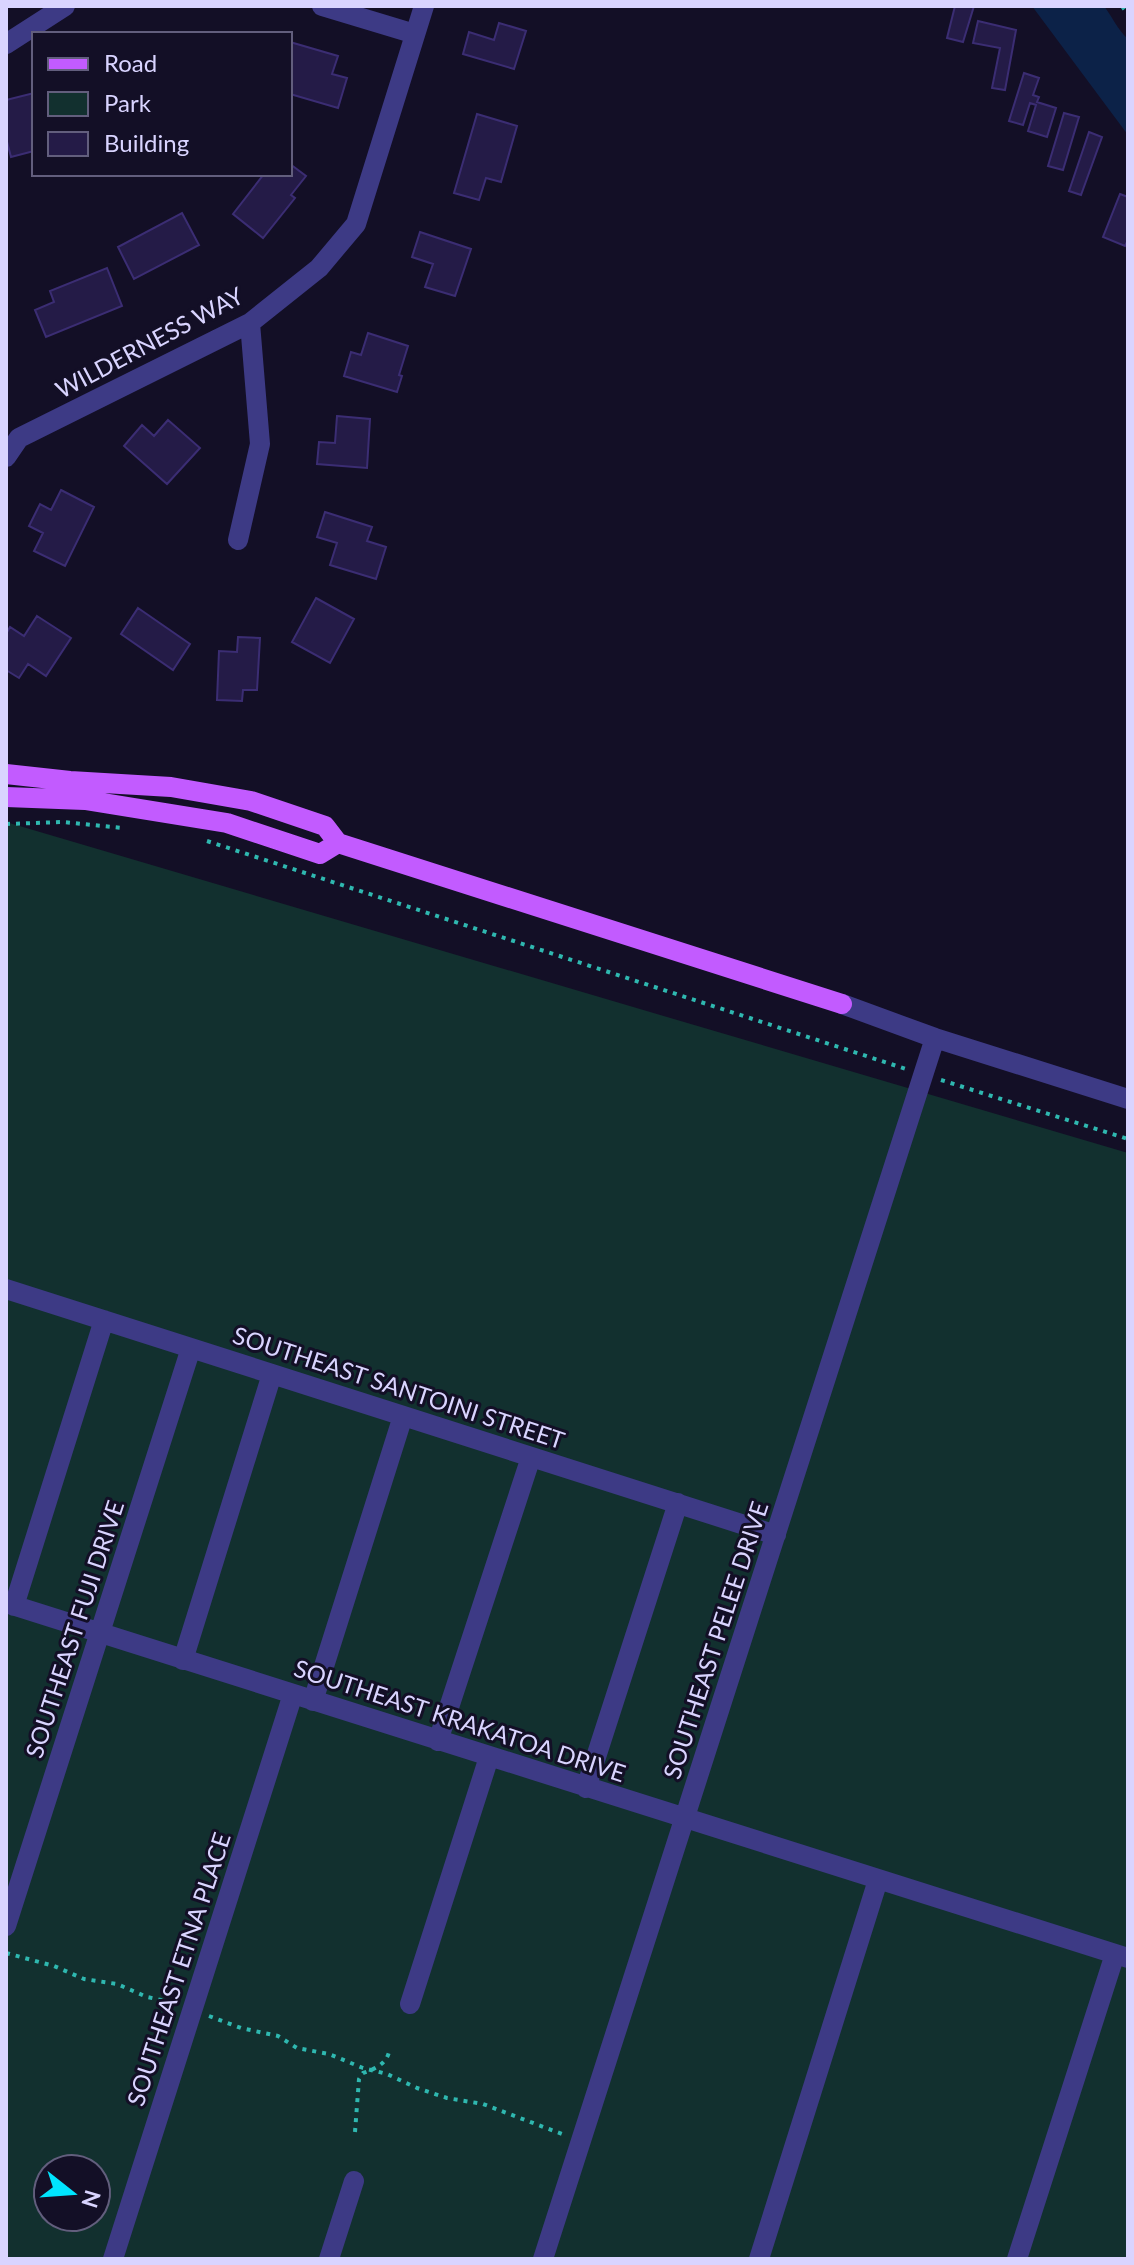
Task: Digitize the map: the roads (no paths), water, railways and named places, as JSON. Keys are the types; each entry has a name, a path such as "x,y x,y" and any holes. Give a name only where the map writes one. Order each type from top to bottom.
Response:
{"main road":[{"path":"6,774 171,787 251,801 325,826 338,843 842,1004"},
{"path":"6,797 85,800 227,823 320,854 338,843"}],"street":[{"path":"6,44 65,6"},
{"path":"322,6 415,34"},
{"name":"WILDERNESS WAY","path":"6,457 19,438 250,323 319,268 356,224 424,6"},
{"path":"238,540 260,444 250,323"},
{"path":"842,1004 935,1038 1128,1099"},
{"name":"SOUTHEAST PELEE DRIVE","path":"543,2259 935,1038"},
{"name":"SOUTHEAST SANTOINI STREET","path":"6,1289 776,1535"},
{"path":"10,1605 104,1320"},
{"name":"SOUTHEAST FUJI DRIVE","path":"6,1926 191,1348"},
{"path":"183,1660 272,1374"},
{"name":"SOUTHEAST ETNA PLACE","path":"113,2259 192,2010 403,1416"},
{"path":"438,1741 531,1457"},
{"path":"586,1788 678,1503"},
{"name":"SOUTHEAST KRAKATOA DRIVE","path":"10,1605 1122,1956"},
{"path":"410,2004 489,1757"},
{"path":"759,2259 878,1880"},
{"path":"1017,2259 1122,1956"},
{"path":"329,2259 354,2181"}],"water":[{"path":"1032,6 1104,6 1128,39 1128,135"}]}
